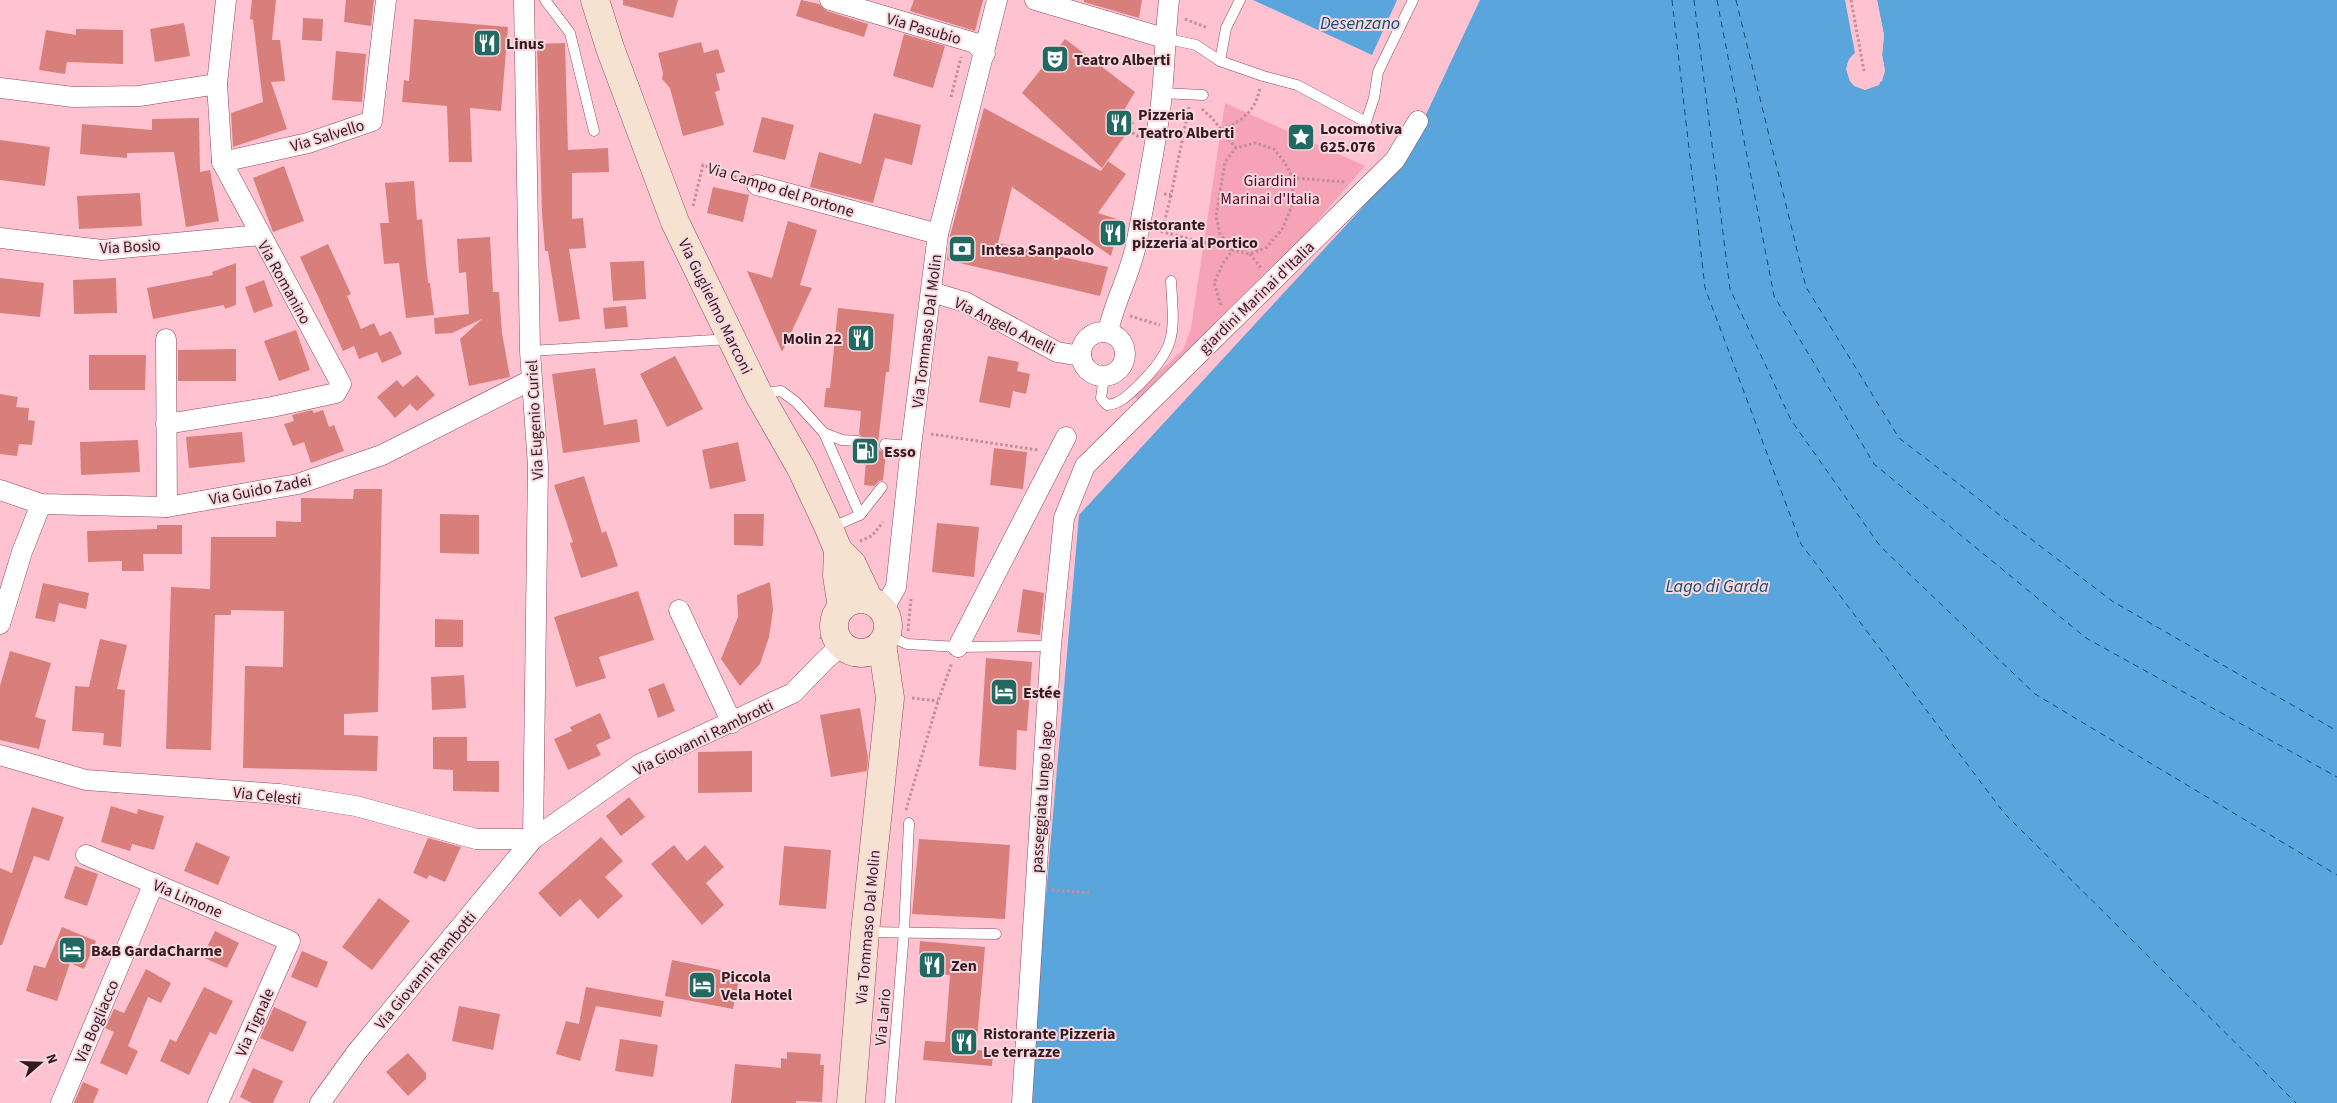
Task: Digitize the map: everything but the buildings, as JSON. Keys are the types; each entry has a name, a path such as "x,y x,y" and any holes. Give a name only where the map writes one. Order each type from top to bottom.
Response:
{"main road":[{"name":"Via Guglielmo Marconi","path":"595,0 610,48 675,222 758,393 801,468 833,539 842,607"},
{"path":"833,539 852,564 876,633"},
{"path":"854,600 876,633 835,631 835,622 842,607 854,600"},
{"name":"Via Tommaso Dal Molin","path":"851,1103 865,932 883,751 878,701 871,675 876,633"}],"street":[{"name":"Via Romanino","path":"166,424 290,403 336,393 341,384 222,162 217,84 226,0"},
{"name":"Via Salvello","path":"222,162 308,143 372,121 386,0"},
{"name":"Via Eugenio Curiel","path":"524,0 530,352 538,466 533,840"},
{"name":"Via Pasubio","path":"830,0 975,43 985,54"},
{"name":"Via Tommaso Dal Molin","path":"876,633 896,587 911,446 938,234 985,54 996,0"},
{"path":"1035,0 1164,38"},
{"path":"1108,332 1112,310 1133,260 1146,190 1161,97 1164,38 1169,0"},
{"path":"0,88 73,97 139,96 217,84"},
{"name":"giardini Marinai d'Italia","path":"1085,466 1396,160 1418,121"},
{"name":"Via Campo del Portone","path":"756,185 938,234"},
{"name":"Via Bosio","path":"0,238 102,250 260,236"},
{"name":"Via Angelo Anelli","path":"930,292 966,302 1057,352 1081,356"},
{"path":"1108,332 1119,338 1126,354 1120,370 1104,377 1088,371 1081,356 1083,344 1091,335 1108,332"},
{"path":"166,339 167,507"},
{"name":"Via Guido Zadei","path":"0,490 41,504 167,507 298,484 382,455 531,380"},
{"path":"958,647 1056,447 1085,466"},
{"name":"passeggiata lungo lago","path":"1022,1103 1034,889 1052,646 1064,518 1085,466"},
{"path":"0,624 22,552 41,504"},
{"path":"679,610 732,723"},
{"name":"Via Giovanni Rambrotti","path":"533,840 640,764 732,723 793,693 826,658 876,633"},
{"name":"Via Celesti","path":"0,755 86,780 279,794 356,806 476,839 533,840"},
{"name":"Via Giovanni Rambotti","path":"320,1103 356,1053 533,840"},
{"name":"Via Limone","path":"86,855 290,941"},
{"name":"Via Bogliacco","path":"61,1103 154,883"},
{"name":"Via Tignale","path":"218,1103 290,941"}],"lane":[{"path":"545,0 570,33 594,131"},
{"path":"1220,61 1226,28 1240,0"},
{"path":"1164,38 1196,44 1220,61 1263,76 1297,85 1366,122 1374,98 1378,72 1413,0"},
{"path":"1161,97 1203,95"},
{"path":"1104,377 1101,398 1107,405 1115,404 1126,397 1156,369 1169,346 1174,330 1171,281"},
{"path":"530,352 731,339"},
{"path":"758,393 781,391 796,402 824,433 860,515"},
{"path":"824,433 842,440 858,442"},
{"path":"885,446 885,444 911,446"},
{"path":"833,539 860,515 882,487"},
{"path":"876,633 958,647 1045,646"},
{"name":"Via Lario","path":"890,1103 904,932 909,823"},
{"path":"865,932 996,934"}],"path":[{"path":"1851,0 1864,71"},
{"path":"1222,130 1241,120 1257,103 1263,76"},
{"path":"1161,97 1202,108 1236,148"},
{"path":"1162,232 1189,106"},
{"path":"1366,122 1406,144"},
{"path":"1139,226 1233,250 1250,254 1267,247 1283,228 1292,205 1293,178 1285,163 1274,150 1254,143 1236,148 1225,162 1216,216 1220,234 1233,250"},
{"name":"Via Campo del Portone","path":"675,222 691,214 703,165 749,182 758,182 756,185"},
{"path":"1293,178 1370,185"},
{"path":"1146,190 1171,195"},
{"path":"1228,324 1214,283 1223,263 1233,250"},
{"path":"928,434 1056,447"},
{"path":"876,633 911,596"},
{"path":"1034,889 1092,893"}],"green space":[{"name":"Giardini Marinai d'Italia","path":"1225,103 1365,166 1250,298 1143,405 1133,395 1183,350 1191,328"}],"water":[{"name":"Desenzano","path":"1253,0 1397,0 1372,55"},
{"name":"Lago di Garda","path":"1480,0 1845,0 1855,53 1848,63 1848,73 1850,81 1865,90 1882,81 1885,71 1882,55 1884,36 1877,0 2337,0 2337,1103 1028,1103 1079,515 1408,158 1422,123"}],"pier":[{"path":"1874,0 1877,0 1884,35 1882,55 1885,71 1879,85 1865,90 1854,86 1846,69 1849,59 1855,53 1849,64 1848,73 1855,84 1870,87 1877,83 1882,76 1883,66 1880,55 1882,36"}],"ferry route":[{"path":"1672,0 1705,288 1801,544 2004,813 2296,1103"},
{"path":"1694,0 1730,289 1791,420 1880,546 2035,694 2337,875"},
{"path":"1717,0 1774,296 1874,464 2086,638 2337,777"},
{"path":"1736,0 1806,287 1899,438 2112,601 2337,731"}],"place":[{"name":"Linus","path":"487,43"},
{"name":"Teatro Alberti","path":"1055,59"},
{"name":"Pizzeria Teatro Alberti","path":"1119,123"},
{"name":"Locomotiva 625.076","path":"1301,137"},
{"name":"Ristorante pizzeria al Portico","path":"1113,233"},
{"name":"Intesa Sanpaolo","path":"962,249"},
{"name":"Molin 22","path":"861,338"},
{"name":"Esso","path":"865,451"},
{"name":"Estée","path":"1004,692"},
{"name":"B&B GardaCharme","path":"72,950"},
{"name":"Zen","path":"932,965"},
{"name":"Piccola Vela Hotel","path":"702,985"},
{"name":"Ristorante Pizzeria Le terrazze","path":"964,1042"}]}
